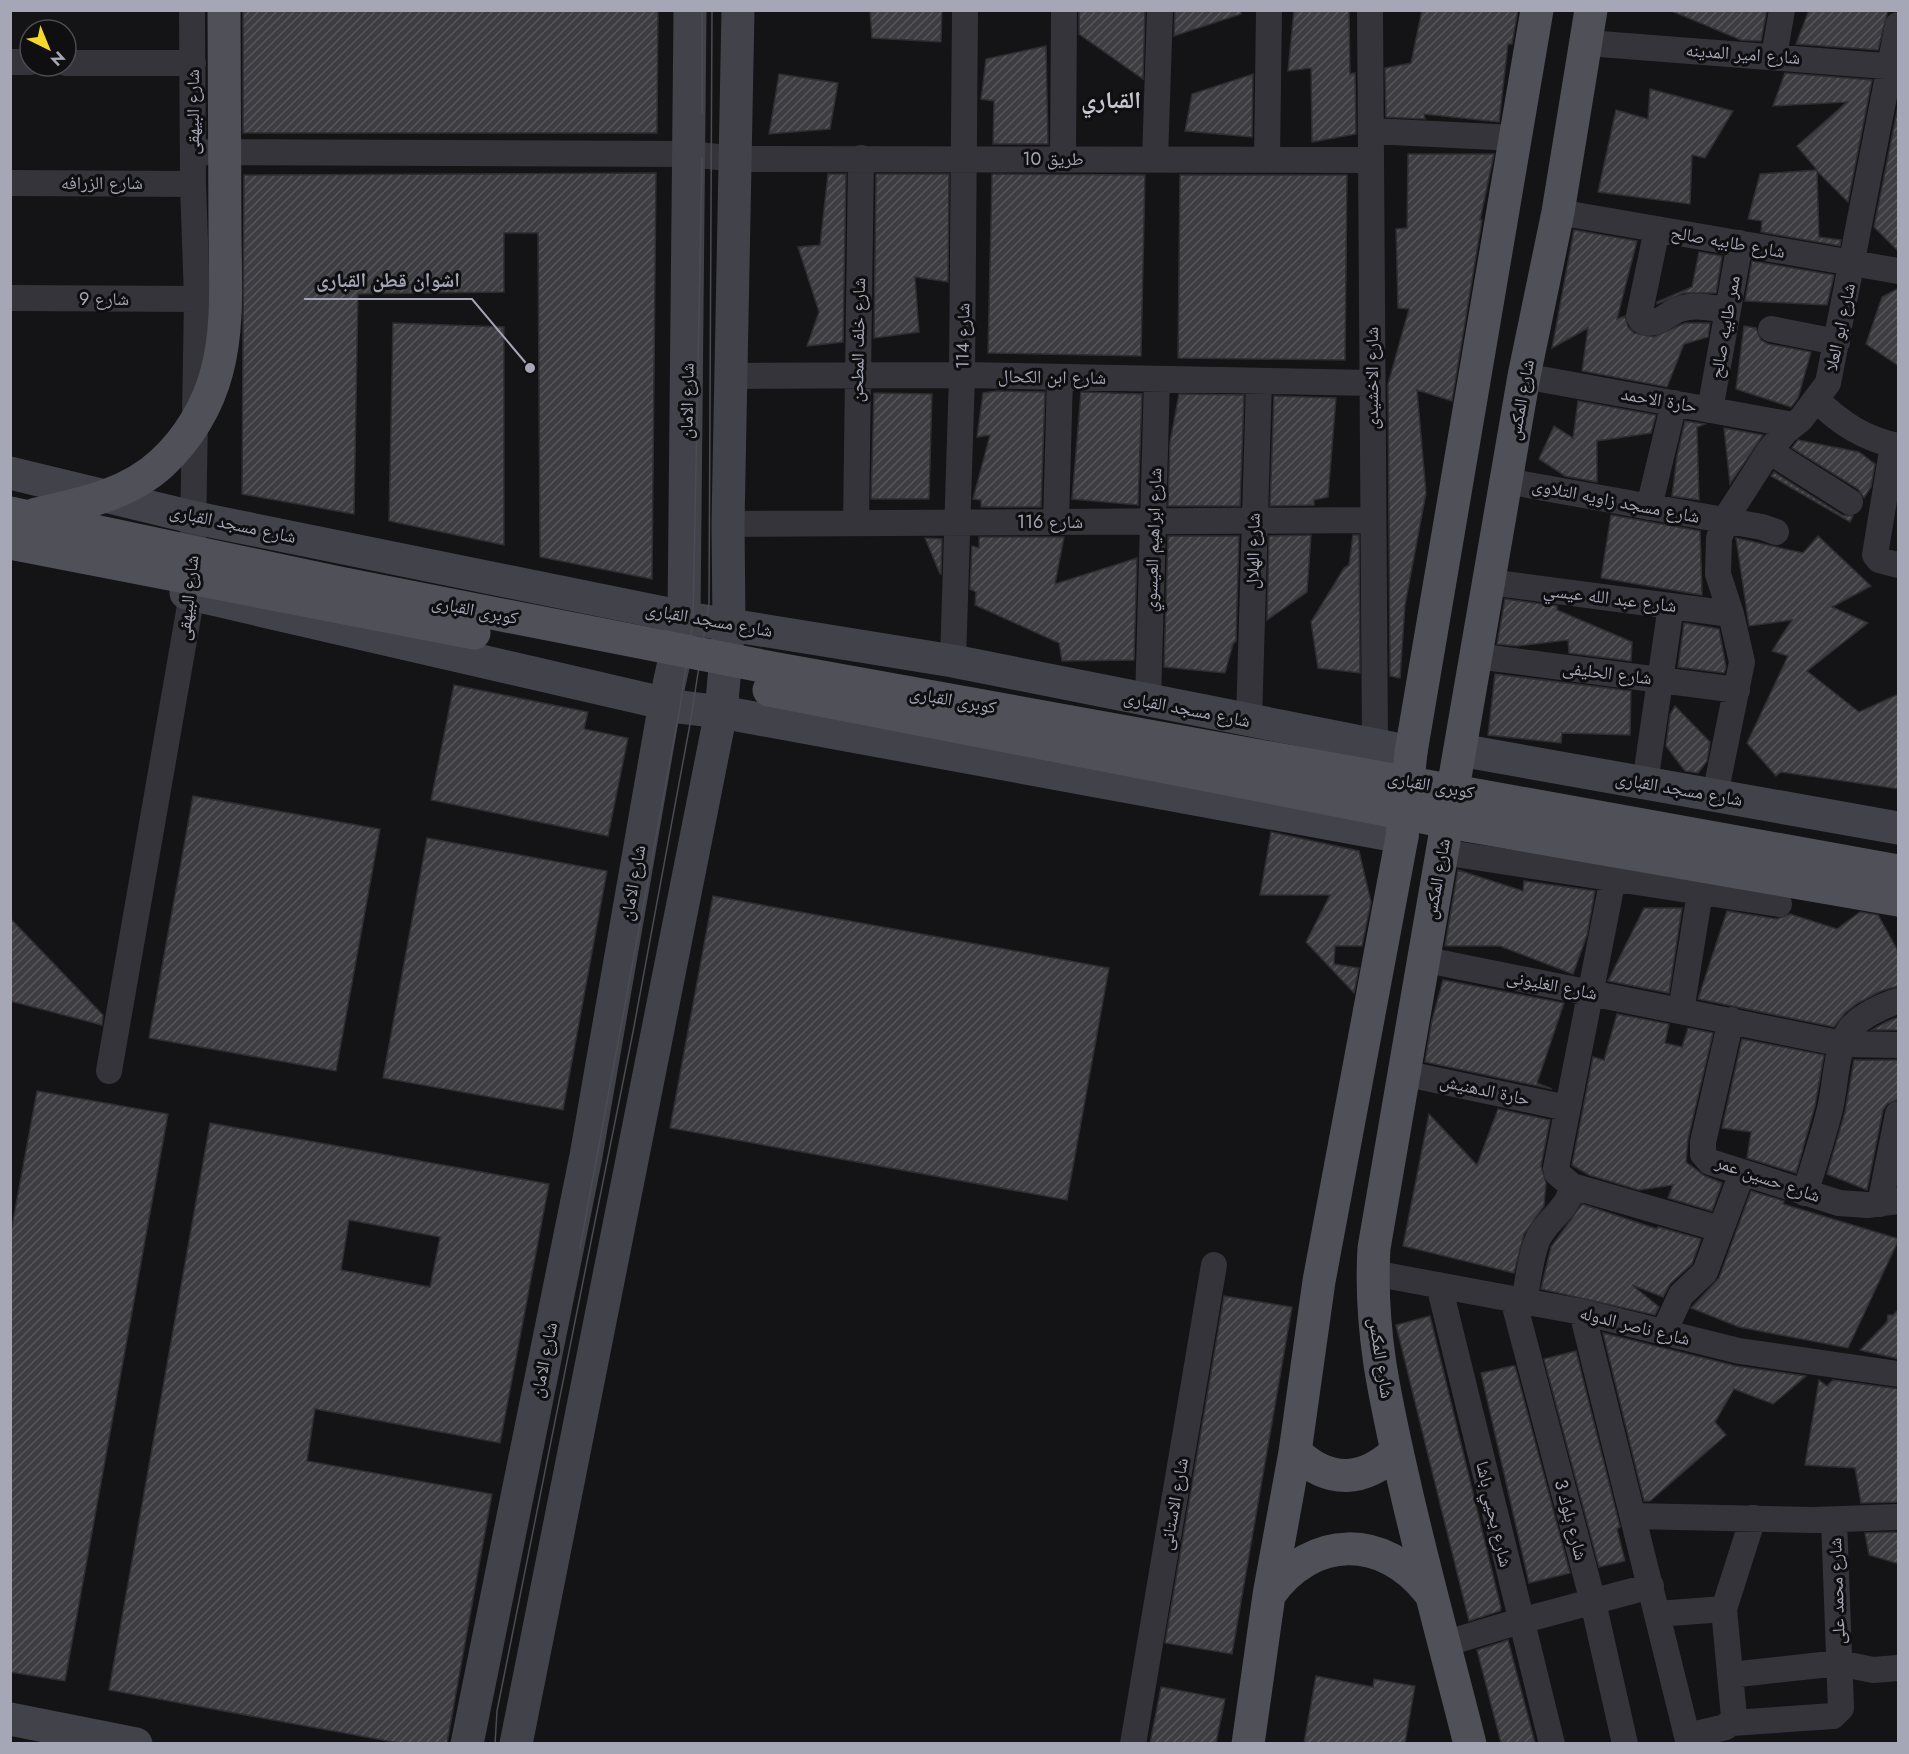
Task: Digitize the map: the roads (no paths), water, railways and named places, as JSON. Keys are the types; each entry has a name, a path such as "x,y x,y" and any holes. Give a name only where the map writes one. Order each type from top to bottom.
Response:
{"main road":[{"path":"16,524 130,486 161,465 180,444 205,405 218,370 225,295 224,10"},
{"path":"1248,1743 1269,1595 1295,1452 1319,1281 1402,837 1411,752 1537,10"},
{"name":"شارع المكس","path":"1470,1743 1430,1592 1397,1451 1374,1331 1372,1273 1376,1225 1422,959 1524,376 1558,212 1591,10"},
{"name":"كوبرى القبارى","path":"16,524 339,583 772,668 1899,871"},
{"name":"كوبرى القبارى","path":"16,524 1448,822 1899,900"},
{"path":"1295,1452 1320,1471 1351,1476 1366,1473 1383,1464 1397,1451"},
{"path":"1269,1595 1279,1580 1306,1559 1322,1553 1347,1549 1372,1551 1389,1557 1405,1566 1430,1592"}],"street":[{"name":"شارع البيهقى","path":"109,1071 192,594 197,299 193,184 192,10"},
{"name":"شارع الامان","path":"467,1743 586,1156 665,703 684,616 690,10"},
{"path":"516,1743 721,712 729,624 728,524 738,10"},
{"name":"شارع 114","path":"953,661 962,375 965,10"},
{"path":"1063,159 1064,10"},
{"path":"1155,159 1160,10"},
{"path":"1267,159 1269,10"},
{"name":"شارع الاخشيدى","path":"1370,10 1375,745"},
{"path":"1774,57 1782,10"},
{"name":"شارع ابو العلا","path":"1714,795 1742,662 1731,614 1718,574 1717,555 1725,521 1769,451 1817,400 1828,383 1894,67 1899,25"},
{"name":"شارع امير المدينه","path":"1587,43 1894,67"},
{"path":"78,63 193,63"},
{"path":"1371,131 1516,138"},
{"name":"طريق 10","path":"194,152 690,154 736,159 1370,159"},
{"name":"شارع خلف المطحن","path":"856,523 861,158"},
{"name":"شارع الزرافه","path":"10,183 193,184"},
{"name":"شارع طابيه صالح","path":"1558,212 1899,271"},
{"path":"1657,229 1639,316 1641,320 1653,323 1678,309 1690,306 1728,310"},
{"name":"ممر طابيه صالح","path":"1710,410 1740,243"},
{"name":"شارع 9","path":"10,298 197,299"},
{"path":"1772,329 1837,342"},
{"name":"شارع ابن الكحال","path":"732,376 962,375 1372,383"},
{"name":"حارة الاحمد","path":"1524,376 1793,425"},
{"path":"1056,522 1060,377"},
{"name":"شارع ابراهيم العيسوي","path":"1148,702 1157,379"},
{"name":"شارع الهلال","path":"1250,721 1258,381"},
{"path":"1817,400 1847,426 1864,436 1896,445 1875,555 1879,560 1899,565"},
{"path":"1649,507 1674,403"},
{"path":"1769,451 1850,502"},
{"name":"شارع مسجد القبارى","path":"10,473 195,518 684,616 953,661 1148,702 1411,752"},
{"name":"شارع مسجد زاويه التلاوى","path":"1506,480 1762,527 1776,532"},
{"name":"شارع 116","path":"728,524 1372,520"},
{"path":"10,559 192,594 665,703 1402,837"},
{"name":"شارع عبد الله عيسي","path":"1489,582 1731,614"},
{"path":"1645,783 1671,606"},
{"name":"شارع الحليفى","path":"1476,656 1737,690"},
{"name":"شارع مسجد القبارى","path":"1460,750 1899,828"},
{"path":"1442,852 1779,904"},
{"path":"1613,878 1556,1168 1572,1186 1720,1228"},
{"path":"1681,1011 1700,892"},
{"name":"شارع الغليونى","path":"1422,959 1843,1044 1899,1045"},
{"path":"1804,1193 1828,1117 1843,1044 1850,1029 1859,1021 1890,1003 1899,1001"},
{"name":"شارع حسين عمر","path":"1731,1020 1703,1142 1704,1154 1710,1162 1839,1203 1889,1202"},
{"name":"حارة الدهنيش","path":"1403,1073 1567,1108"},
{"path":"1889,1202 1899,1114"},
{"path":"1664,1332 1681,1296 1705,1272 1742,1173"},
{"path":"1518,1300 1536,1243 1546,1223 1568,1201 1572,1186"},
{"name":"شارع الاستانى","path":"1133,1743 1214,1264"},
{"name":"شارع ناصر الدوله","path":"1372,1273 1582,1312 1739,1351 1899,1374"},
{"name":"شارع يحيي باشا","path":"1439,1285 1520,1621 1552,1743"},
{"name":"شارع بلوك 3","path":"1518,1300 1593,1602 1625,1743"},
{"path":"1582,1312 1688,1739 1726,1727 1732,1723 1734,1717 1724,1609 1753,1518"},
{"path":"1634,1516 1834,1520 1899,1517"},
{"name":"شارع محمد على","path":"1732,1723 1838,1714 1841,1708 1834,1520"},
{"path":"1444,1644 1651,1586"},
{"path":"1658,1614 1724,1609"},
{"path":"1730,1675 1839,1663 1873,1670 1899,1668"},
{"path":"10,1719 136,1743"}],"tram line":[{"path":"702,10 702,113"},
{"path":"495,1744 497,1711 633,1032 690,724 709,603 712,10"},
{"path":"580,1248 680,707 693,619 702,158"}],"place":[{"name":"اشوان قطن القبارى","path":"530,368"}],"district":[{"name":"القباري","path":"1111,100"}]}
